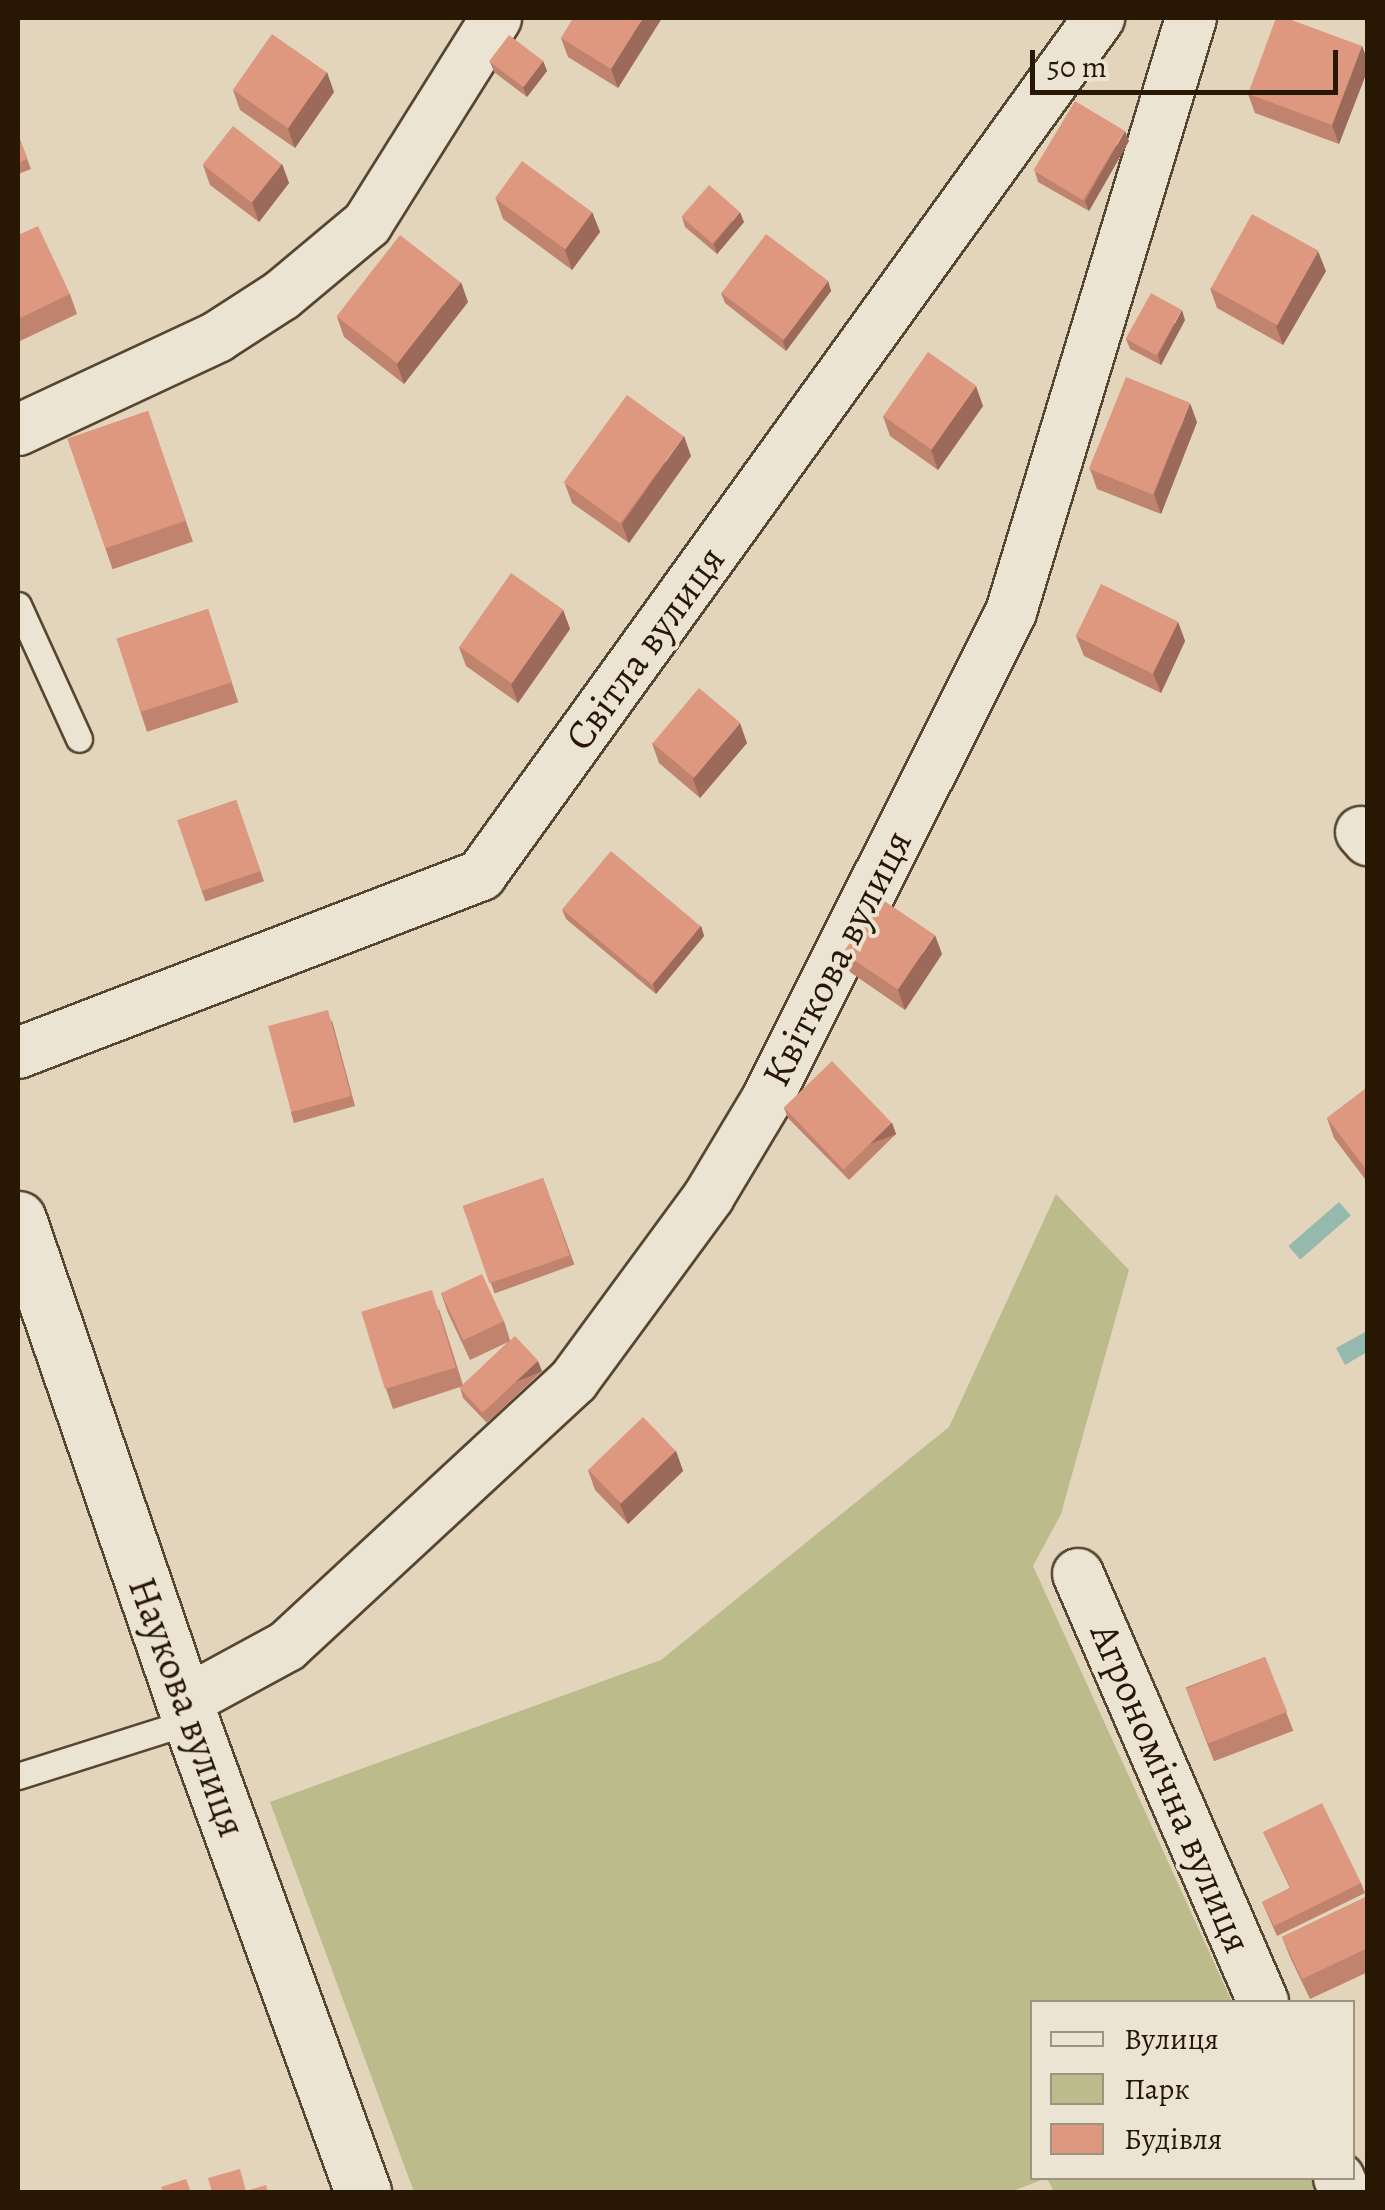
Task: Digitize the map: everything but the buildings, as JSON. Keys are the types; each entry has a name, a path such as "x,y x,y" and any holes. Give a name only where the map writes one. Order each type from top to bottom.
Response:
{"street":[{"path":"18,430 216,338 282,294 367,224 496,18"},
{"name":"Світла вулиця","path":"18,1053 481,874 1099,18"},
{"name":"Квіткова вулиця","path":"187,1711 287,1646 574,1380 710,1196 767,1098 1011,612 1191,18"},
{"name":"Наукова вулиця","path":"18,1219 187,1711 363,2192"},
{"name":"Агрономічна вулиця","path":"1078,1574 1262,2000"}],"lane":[{"path":"19,612 79,739"},
{"path":"18,1776 187,1711"}],"green space":[{"path":"1056,1194 1129,1270 1061,1514 1033,1566 1231,2000 1030,2000 1030,2180 1042,2180 1010,2192 414,2192 270,1802 661,1660 949,1427"},
{"path":"1048,2180 1313,2180 1319,2192 1054,2192"}],"water":[{"path":"1339,1202 1351,1216 1300,1260 1288,1246"},
{"path":"1367,1331 1367,1352 1345,1365 1336,1348"}]}
